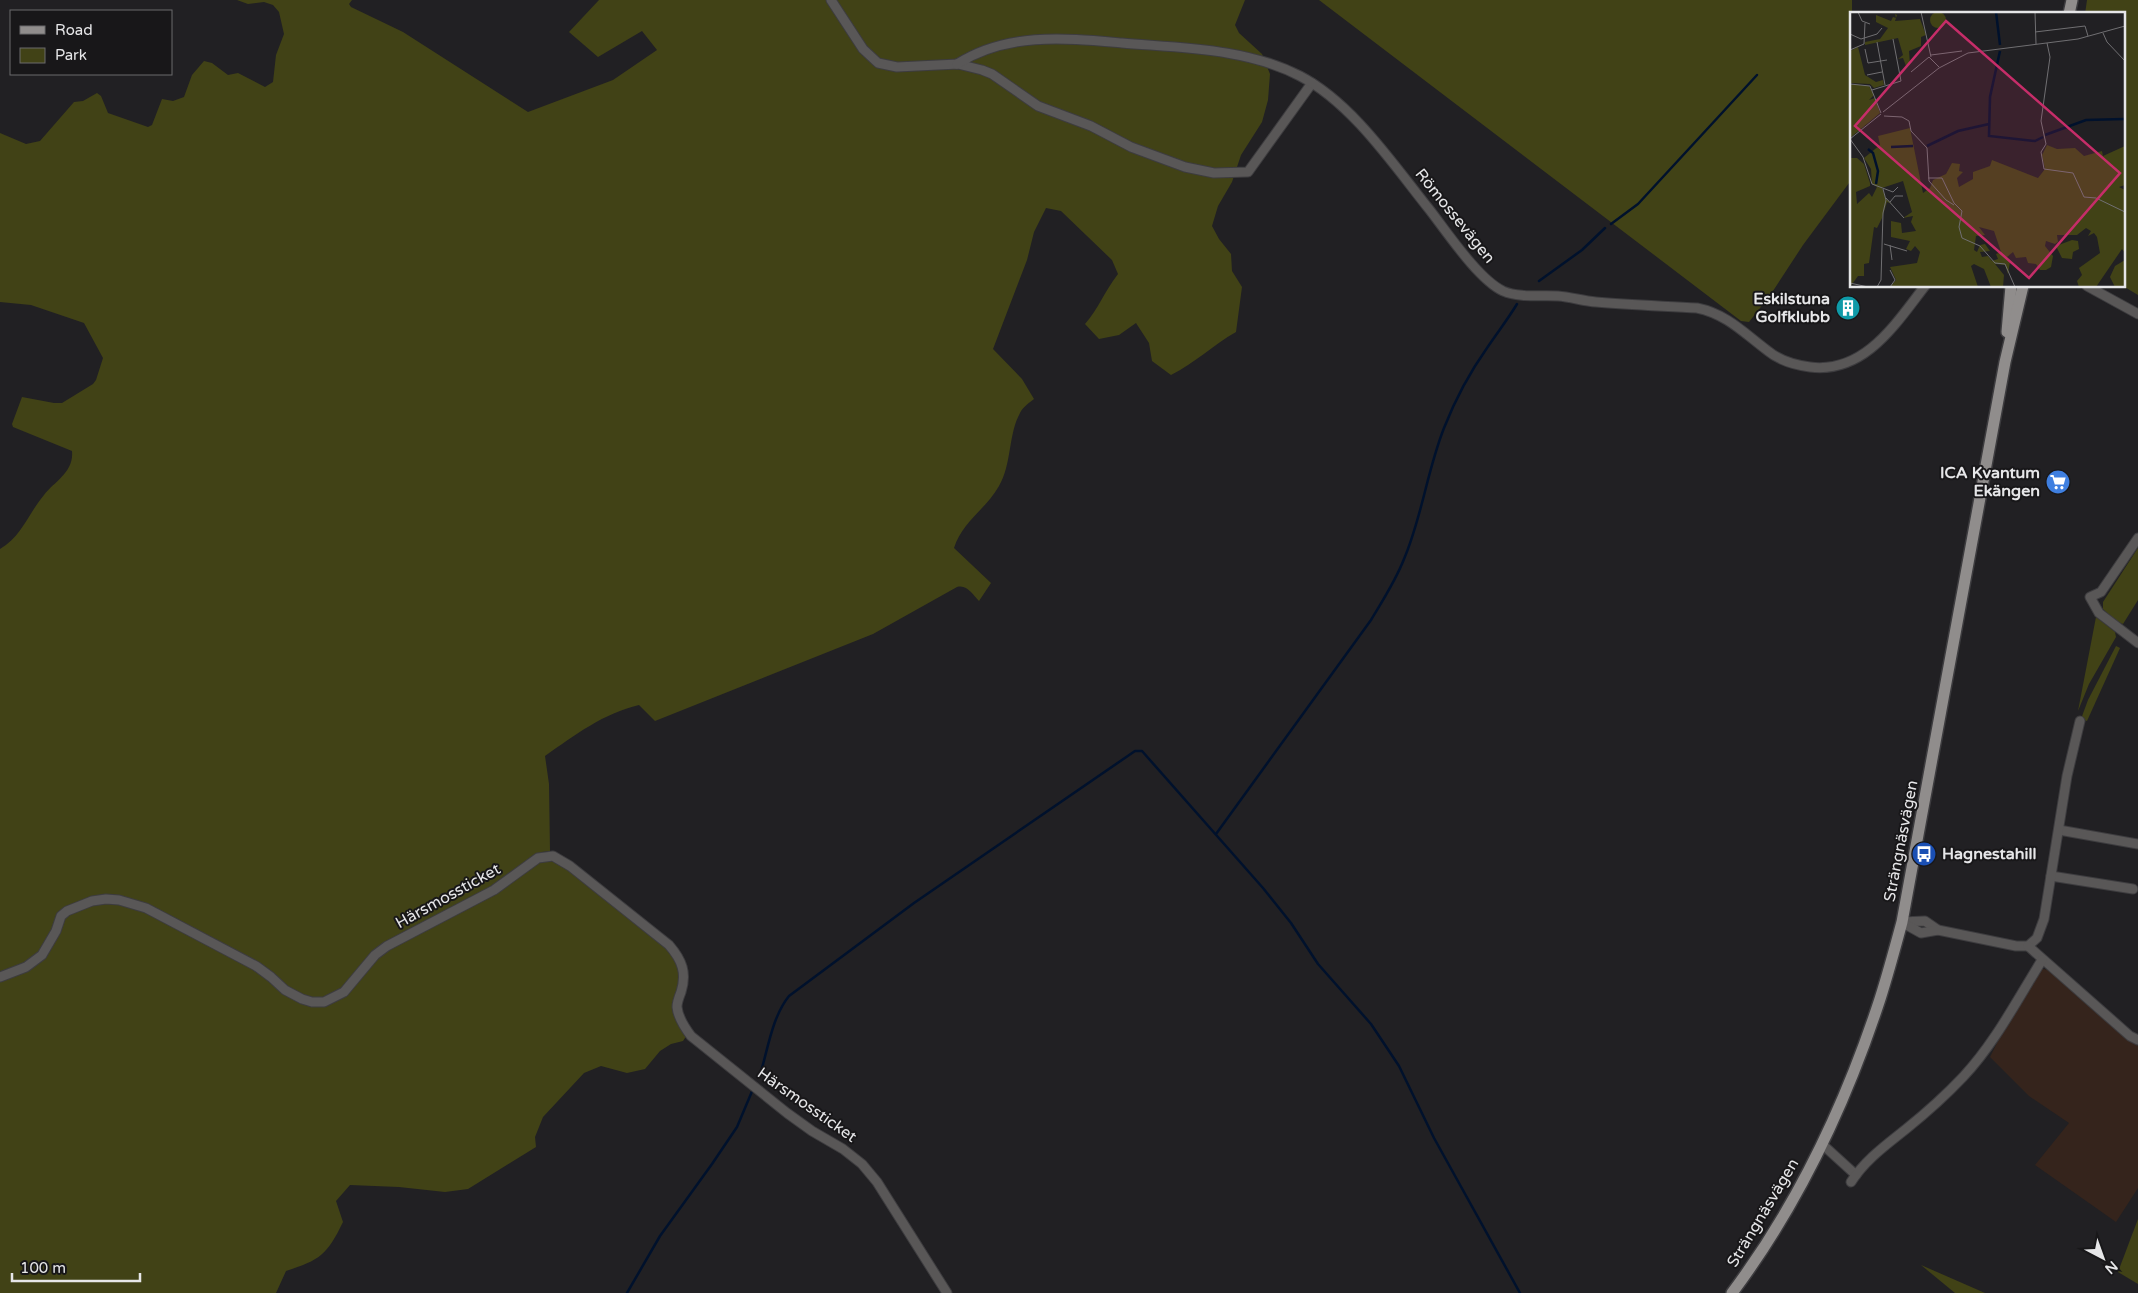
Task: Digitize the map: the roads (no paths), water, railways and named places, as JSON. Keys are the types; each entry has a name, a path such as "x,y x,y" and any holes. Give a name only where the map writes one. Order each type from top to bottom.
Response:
{"main road":[{"name":"Strängnäsvägen","path":"2005,362 2011,288"},
{"name":"Strängnäsvägen","path":"1732,1293 1767,1242 1822,1144 1852,1078 1880,998 1902,922 2005,362 2023,288"}],"street":[{"path":"831,0 863,49 878,63 897,67 957,64 982,70 992,74 1038,106 1091,126 1131,148 1184,167 1214,173 1248,172 1312,83"},
{"name":"Römossevägen","path":"957,64 970,56 1002,44 1052,37 1228,54 1282,68 1312,83 1348,112 1476,266 1504,291 1536,296 1559,296 1594,302 1698,308 1711,311 1725,318 1780,359 1793,364 1817,368 1850,361 1870,350 1890,331 1923,288"},
{"path":"2092,288 2138,314"},
{"path":"2138,538 2101,592 2090,597 2099,613 2138,643"},
{"path":"1902,922 1921,932 1938,930 2016,946 2028,946 2037,938 2042,928 2067,776 2080,721"},
{"path":"2058,830 2138,844"},
{"name":"Härsmossticket","path":"0,977 26,967 42,955 56,931 61,916 67,911 92,901 119,900 146,908 256,966 294,995 312,1002 324,1002 344,992 375,955 387,946 494,890 538,858 553,856 570,866 669,945 681,961 684,969 684,984 677,1007 682,1023 691,1036 800,1124 843,1149 862,1164 876,1182 948,1293"},
{"path":"2051,876 2133,889"},
{"path":"2028,946 2042,960 2085,994 2130,1036 2138,1040"},
{"path":"1822,1144 1853,1178 1882,1148 1918,1119 1964,1076 1992,1042 2042,960"}],"waterway":[{"path":"1611,224 1638,204 1757,75"},
{"path":"1539,281 1582,250 1605,228"},
{"path":"1216,834 1371,620 1389,590 1401,567 1410,543 1438,444 1453,407 1475,367 1517,304"},
{"path":"760,1075 774,1023 789,996 914,903 1135,751 1142,751 1263,888 1291,923 1318,964 1371,1024 1399,1066 1434,1138 1520,1293"},
{"path":"627,1293 660,1236 737,1127 753,1089"}],"place":[{"name":"Eskilstuna Golfklubb","path":"1848,308"},
{"name":"ICA Kvantum Ekängen","path":"2058,482"},
{"name":"Hagnestahill","path":"1924,854"}]}
